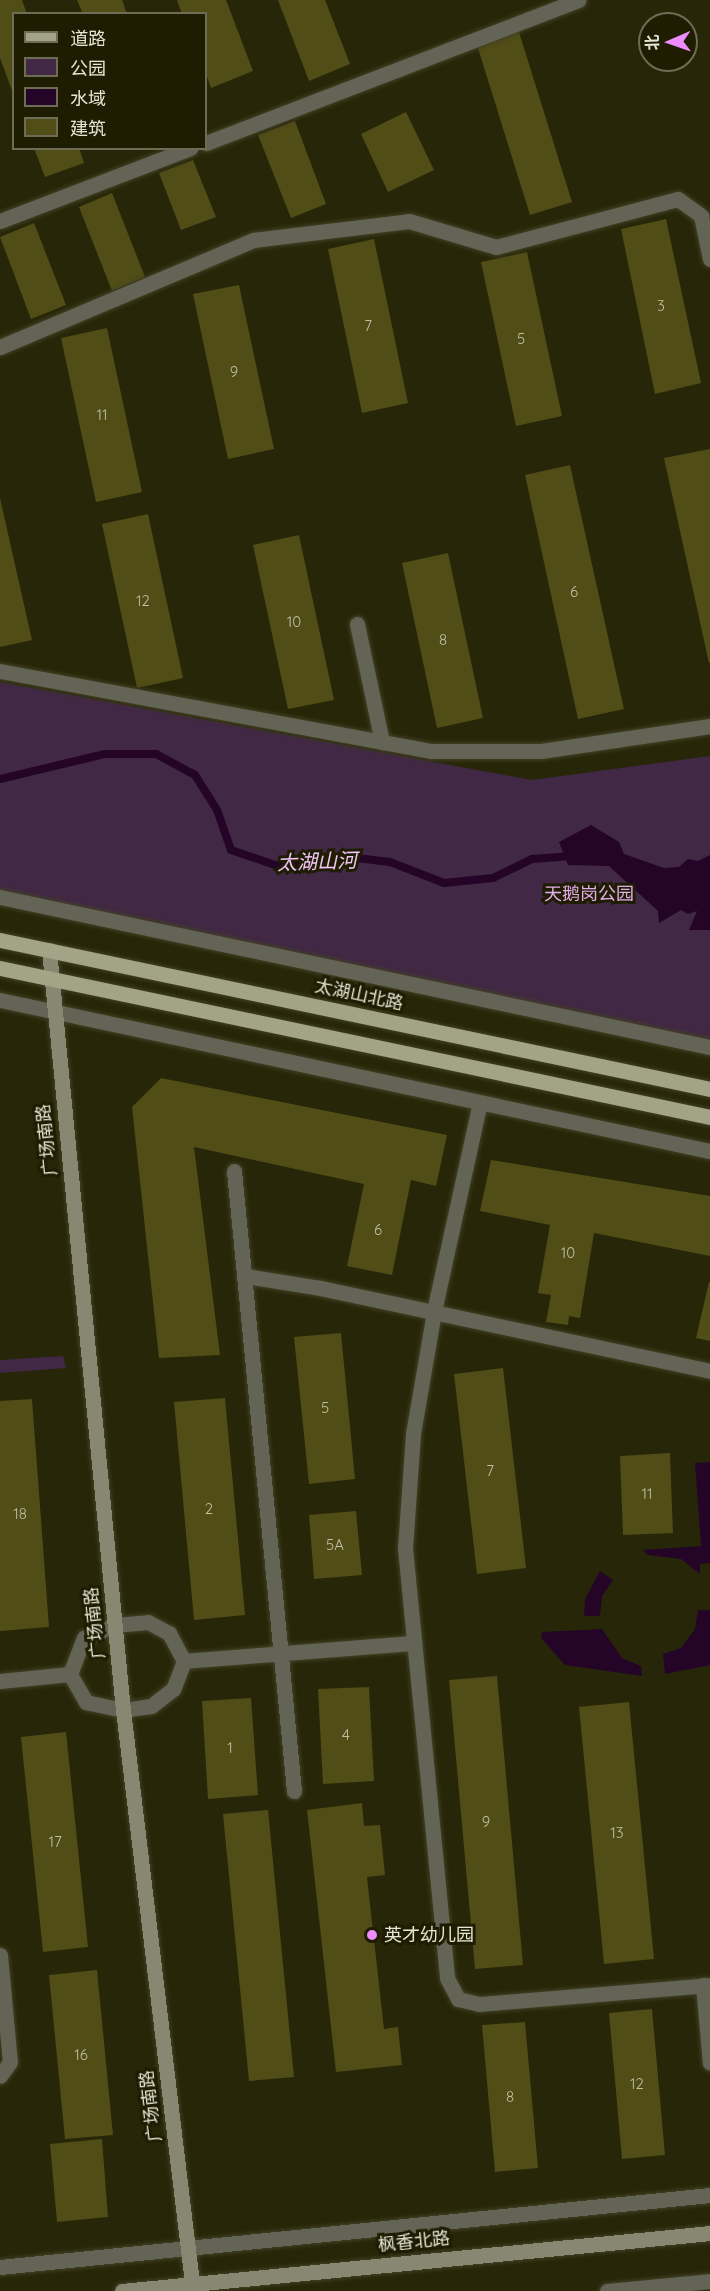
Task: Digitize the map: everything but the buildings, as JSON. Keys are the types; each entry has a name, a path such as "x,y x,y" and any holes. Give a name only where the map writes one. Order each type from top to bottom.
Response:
{"main road":[{"name":"太湖山北路","path":"0,940 710,1089"},
{"path":"0,968 710,1117"}],"street":[{"path":"207,143 578,0"},
{"path":"0,221 185,150"},
{"path":"0,347 253,240 409,221 496,247 678,199 701,216 710,259"},
{"path":"357,624 382,742"},
{"path":"0,671 432,751 541,751 710,726"},
{"path":"0,897 710,1047"},
{"name":"广场南路","path":"49,950 123,1710 193,2287"},
{"path":"0,1000 710,1151"},
{"path":"480,1102 434,1311 413,1434 405,1548 447,1978 458,1999 479,2004 706,1985 710,2063"},
{"path":"234,1171 246,1276 294,1791"},
{"path":"246,1276 434,1311 710,1371"},
{"path":"148,1622 169,1633 184,1661 173,1689 151,1706 123,1710 86,1702 70,1674 84,1638 115,1624 148,1622"},
{"path":"184,1661 414,1643"},
{"path":"0,1681 70,1674"},
{"path":"0,1955 10,2062 0,2076"},
{"path":"0,2267 710,2195"},
{"name":"枫香北路","path":"122,2291 193,2287 710,2233"},
{"path":"607,2291 710,2281"}],"green space":[{"name":"天鹅岗公园","path":"0,682 532,780 710,756 710,1042 0,894"},
{"path":"63,1356 66,1368 0,1373 0,1360"}],"water":[{"path":"591,825 619,842 624,854 664,868 679,867 688,859 698,861 710,855 710,930 689,930 697,911 688,914 681,910 659,923 658,911 609,866 568,865 559,842"},
{"path":"710,1462 710,1563 700,1564 700,1574 681,1559 648,1555 643,1550 701,1546 695,1463"},
{"path":"600,1571 613,1580 602,1596 600,1616 584,1616 585,1599"},
{"path":"698,1610 710,1610 710,1665 665,1674 663,1654 681,1648 695,1629"},
{"path":"602,1629 622,1658 641,1666 642,1676 565,1665 541,1638 542,1632"}],"waterway":[{"name":"太湖山河","path":"0,779 105,754 156,754 195,775 217,810 231,850 278,866 349,857 390,862 444,883 493,878 532,859 572,856"}],"place":[{"name":"英才幼儿园","path":"372,1935"}]}
